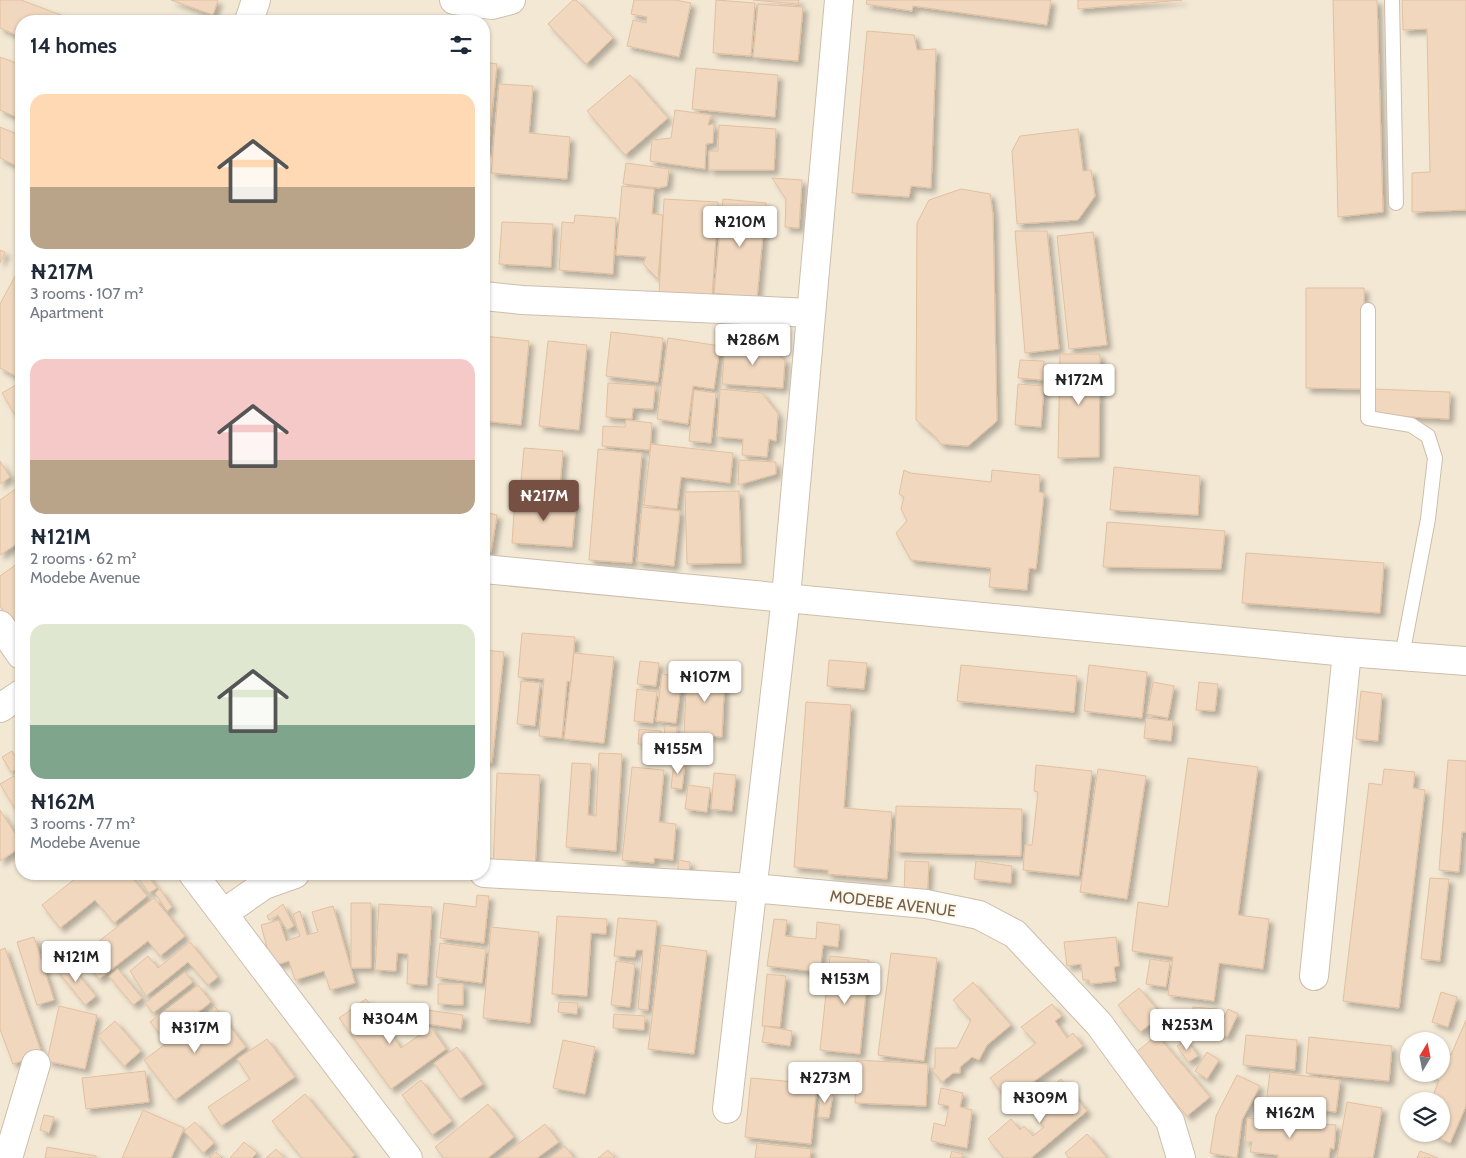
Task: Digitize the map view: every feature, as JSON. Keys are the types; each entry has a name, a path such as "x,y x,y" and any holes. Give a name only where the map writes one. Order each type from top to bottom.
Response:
{"street":[{"path":"252,15 256,0"},
{"path":"454,0 492,4 511,0"},
{"path":"727,1109 786,596 839,0"},
{"path":"490,297 522,300 811,314"},
{"path":"490,570 786,596 1347,652 1466,661"},
{"path":"0,624 15,646"},
{"path":"1314,976 1347,652"},
{"path":"0,708 15,698"},
{"name":"MODEBE AVENUE","path":"490,873 753,888 926,904 979,915 1015,934 1099,1024 1170,1121 1181,1158"},
{"path":"198,880 408,1158"},
{"path":"224,913 264,885 278,880"},
{"path":"8,1158 36,1064"}],"lane":[{"path":"1392,0 1396,203"},
{"path":"1368,310 1368,418 1411,425 1428,436 1435,458 1428,519 1402,656"}],"shaded area":[{"path":"0,0 1466,0 1466,1158 0,1158"}],"building":[{"path":"0,0 21,0 61,15 15,15 15,34 0,28"},
{"path":"171,0 218,0 213,15"},
{"path":"573,0 576,0 613,38 586,64 548,24"},
{"path":"634,0 675,0 691,3 679,57 627,46 633,20 646,23 647,17 631,14"},
{"path":"716,0 755,3 751,56 713,53"},
{"path":"753,0 799,0 798,4"},
{"path":"867,0 1051,0 1047,25 913,6 912,11 866,4"},
{"path":"1078,0 1182,0 1078,9"},
{"path":"1333,0 1377,0 1383,212 1338,217"},
{"path":"1402,0 1466,0 1466,210 1412,212 1412,173 1430,172 1427,29 1403,30"},
{"path":"758,4 803,7 798,61 753,57"},
{"path":"867,31 914,35 917,50 936,49 931,188 911,186 909,197 852,193"},
{"path":"0,57 15,63 15,116 0,110"},
{"path":"490,63 497,64 490,132"},
{"path":"696,68 778,75 775,117 692,109"},
{"path":"630,75 668,118 625,155 587,111"},
{"path":"499,84 533,86 529,133 570,137 567,179 491,173"},
{"path":"675,110 711,115 708,125 714,124 713,143 706,144 705,169 650,161 652,140 671,138"},
{"path":"719,125 776,129 774,170 709,170 709,151 718,151"},
{"path":"0,127 15,133 15,165 0,158"},
{"path":"1078,129 1083,171 1091,170 1095,196 1078,220 1017,224 1012,151 1020,136"},
{"path":"626,163 669,169 667,186 659,188 623,184"},
{"path":"772,178 802,180 799,228 785,227 786,199"},
{"path":"622,186 654,189 652,214 663,215 658,279 643,264 646,257 616,255"},
{"path":"961,189 990,194 993,214 997,421 968,446 941,444 936,437 916,420 917,223 929,200"},
{"path":"664,199 718,202 712,298 659,295"},
{"path":"723,199 766,203 757,298 714,293"},
{"path":"575,215 616,218 613,274 559,270 562,222 574,223"},
{"path":"502,222 553,224 551,267 499,264"},
{"path":"1015,231 1047,231 1059,349 1025,353"},
{"path":"1093,232 1107,345 1069,349 1057,236"},
{"path":"0,250 5,252 0,263"},
{"path":"15,276 15,376 0,368 0,304"},
{"path":"1306,288 1364,288 1364,389 1306,388"},
{"path":"611,332 663,338 658,382 606,376"},
{"path":"490,337 529,341 521,425 490,422"},
{"path":"668,338 720,346 714,389 693,386 688,424 657,419"},
{"path":"548,341 587,345 579,430 539,426"},
{"path":"725,343 766,346 785,360 783,388 722,384"},
{"path":"1060,354 1100,354 1099,457 1058,458"},
{"path":"1020,360 1044,361 1043,380 1018,378"},
{"path":"608,383 655,386 653,409 633,408 632,419 606,417"},
{"path":"1018,384 1044,386 1041,427 1015,425"},
{"path":"15,385 15,415 2,393"},
{"path":"720,389 762,393 778,414 776,441 769,439 767,457 742,455 743,439 717,437"},
{"path":"1373,389 1450,392 1449,419 1372,415"},
{"path":"694,390 716,393 711,443 689,441"},
{"path":"626,420 652,423 650,450 602,446 603,426 625,427"},
{"path":"651,444 733,453 730,483 681,477 677,509 644,505"},
{"path":"524,448 563,451 559,498 520,494"},
{"path":"598,449 642,453 632,563 589,560"},
{"path":"739,460 776,462 776,474 738,485"},
{"path":"0,461 10,477 0,484"},
{"path":"1114,467 1200,476 1198,515 1110,510"},
{"path":"904,470 910,473 991,482 992,470 1040,475 1039,492 1044,493 1036,569 1029,568 1027,590 989,587 991,568 911,560 896,533 907,521 901,509 904,497 899,494"},
{"path":"15,489 15,545 0,555 0,500"},
{"path":"739,491 741,563 687,564 685,492"},
{"path":"515,496 576,501 572,547 512,543"},
{"path":"642,507 680,511 674,566 637,562"},
{"path":"490,513 497,515 490,552"},
{"path":"1107,522 1225,531 1221,569 1103,567"},
{"path":"1246,553 1384,563 1380,613 1242,603"},
{"path":"15,565 15,628 0,606 0,576"},
{"path":"522,633 575,637 571,682 567,681 562,738 539,736 544,679 518,677"},
{"path":"490,651 504,652 492,763 490,763"},
{"path":"574,653 614,657 604,743 564,739"},
{"path":"829,660 867,663 864,689 827,686"},
{"path":"640,661 659,663 656,686 637,684"},
{"path":"961,665 1077,676 1074,712 957,701"},
{"path":"1089,665 1147,672 1142,718 1084,711"},
{"path":"687,669 725,671 722,737 684,734"},
{"path":"662,674 682,677 676,723 656,721"},
{"path":"521,681 540,683 535,726 517,724"},
{"path":"1153,682 1174,686 1168,718 1147,714"},
{"path":"1199,682 1218,684 1215,711 1196,710"},
{"path":"637,689 657,692 653,723 634,721"},
{"path":"1361,691 1382,694 1378,741 1356,739"},
{"path":"806,702 851,705 844,808 892,812 887,879 828,874 828,870 794,867"},
{"path":"1146,718 1173,721 1171,741 1144,738"},
{"path":"665,726 677,727 676,746 663,745"},
{"path":"639,729 661,731 659,745 638,744"},
{"path":"12,751 15,756 15,770 11,772 2,757"},
{"path":"599,753 622,754 616,851 566,847 572,763 591,764 588,815 596,816"},
{"path":"1188,758 1258,767 1238,915 1269,919 1263,969 1219,963 1214,1001 1168,995 1173,957 1132,951 1138,902 1168,907"},
{"path":"1448,760 1466,761 1466,832 1462,832 1459,872 1439,870"},
{"path":"674,761 685,762 682,789 671,788"},
{"path":"1036,765 1092,771 1079,876 1023,870 1025,845 1032,845 1038,792 1034,791"},
{"path":"632,767 664,770 659,822 676,824 673,860 654,858 654,863 622,860"},
{"path":"1098,769 1146,776 1127,899 1080,892"},
{"path":"1384,769 1415,772 1413,788 1425,790 1399,1008 1343,1001 1369,783 1382,785"},
{"path":"497,773 540,775 535,869 493,868"},
{"path":"714,773 736,775 732,811 711,809"},
{"path":"14,776 15,809 0,784"},
{"path":"688,785 710,788 707,812 685,809"},
{"path":"896,806 1022,809 1021,856 895,852"},
{"path":"0,810 15,834 15,851 0,861"},
{"path":"679,860 690,862 689,874 677,873"},
{"path":"905,861 929,862 927,901 904,900"},
{"path":"976,861 1012,866 1011,883 974,879"},
{"path":"1430,878 1449,879 1440,961 1421,959"},
{"path":"73,880 134,880 147,896 114,923 95,900 60,928 42,905"},
{"path":"140,880 151,880 157,888 149,893"},
{"path":"160,889 172,907 167,911 155,893"},
{"path":"477,895 489,896 484,943 440,938 444,903 476,907"},
{"path":"154,898 185,936 160,956 148,941 99,979 80,956"},
{"path":"351,903 371,903 371,968 351,968"},
{"path":"283,904 294,926 287,930 278,915 269,920 267,916"},
{"path":"379,904 432,907 427,985 407,984 408,954 397,953 396,971 375,970"},
{"path":"333,906 355,983 330,990 324,971 295,980 289,961 272,966 261,925 279,920 286,941 300,936 293,914 300,911 307,935 318,932 312,912"},
{"path":"557,916 607,919 606,934 591,933 587,996 552,994"},
{"path":"618,918 657,921 648,1010 638,1009 643,950 636,950 635,957 614,956"},
{"path":"774,919 787,920 785,936 816,939 817,922 840,925 838,947 823,945 820,972 767,966"},
{"path":"491,927 539,932 530,1023 483,1018"},
{"path":"34,937 54,1000 37,1005 17,942"},
{"path":"1116,937 1119,966 1114,967 1116,981 1090,984 1089,980 1083,980 1081,964 1067,966 1064,942"},
{"path":"190,942 218,977 208,985 188,962 146,996 130,971 148,956 158,968"},
{"path":"440,943 486,949 482,983 436,977"},
{"path":"661,945 707,951 694,1054 648,1049"},
{"path":"5,948 42,1054 13,1064 0,1029 0,950"},
{"path":"891,953 937,958 924,1061 878,1055"},
{"path":"830,956 869,960 860,1054 820,1050"},
{"path":"1150,959 1170,962 1166,987 1146,984"},
{"path":"66,960 96,996 85,1005 56,969"},
{"path":"616,961 635,964 630,1007 611,1005"},
{"path":"118,969 142,998 133,1005 109,976"},
{"path":"185,972 193,982 153,1013 145,1003"},
{"path":"767,974 786,976 780,1027 762,1026"},
{"path":"973,982 1011,1025 987,1045 979,1060 972,1057 960,1067 960,1073 953,1073 942,1082 932,1070 935,1068 935,1048 957,1048 971,1020 953,1000"},
{"path":"438,984 463,984 463,1005 438,1004"},
{"path":"198,985 211,1002 164,1039 150,1022"},
{"path":"1139,988 1162,1015 1140,1032 1118,1005"},
{"path":"1441,992 1457,997 1448,1027 1432,1022"},
{"path":"366,999 401,1048 431,1027 446,1049 391,1089 339,1018"},
{"path":"559,1002 578,1003 577,1014 558,1012"},
{"path":"1052,1004 1062,1016 1055,1021 1067,1038 1073,1033 1083,1046 1008,1100 990,1078 1036,1043 1021,1027"},
{"path":"390,1005 463,1015 461,1029 388,1018"},
{"path":"59,1006 97,1015 85,1069 47,1061"},
{"path":"215,1007 246,1047 175,1100 144,1060"},
{"path":"1193,1007 1217,1009 1216,1022 1192,1020"},
{"path":"1228,1009 1238,1014 1227,1037 1217,1032"},
{"path":"614,1014 645,1016 644,1030 613,1028"},
{"path":"1466,1020 1466,1106 1450,1143 1448,1142 1450,1142 1450,1092 1434,1092 1438,1082 1450,1082 1451,1055"},
{"path":"115,1021 141,1051 124,1066 98,1036"},
{"path":"765,1026 792,1031 790,1046 762,1042"},
{"path":"1157,1035 1210,1097 1187,1116 1134,1054"},
{"path":"1246,1035 1297,1040 1295,1070 1243,1065"},
{"path":"1309,1037 1392,1046 1389,1081 1306,1073"},
{"path":"267,1039 295,1077 221,1126 208,1107 250,1079 237,1059"},
{"path":"563,1040 595,1047 585,1094 553,1088"},
{"path":"1187,1040 1198,1056 1188,1062 1177,1046"},
{"path":"457,1047 483,1084 460,1099 434,1063"},
{"path":"1207,1052 1219,1060 1207,1079 1195,1071"},
{"path":"857,1060 928,1064 926,1106 855,1103"},
{"path":"145,1071 149,1102 86,1109 82,1078"},
{"path":"1270,1072 1340,1080 1336,1112 1266,1104"},
{"path":"1237,1075 1260,1086 1242,1120 1237,1158 1210,1153 1216,1116"},
{"path":"751,1078 817,1084 811,1144 745,1137"},
{"path":"1061,1079 1087,1111 1031,1158 1004,1158 988,1139 1011,1119 1020,1130 1024,1126 1033,1136 1044,1127 1036,1118 1044,1111 1035,1100"},
{"path":"421,1080 452,1121 432,1135 402,1095"},
{"path":"941,1088 963,1093 960,1107 972,1110 967,1148 931,1141 934,1123 945,1126 949,1106 938,1104"},
{"path":"821,1090 833,1092 829,1118 818,1117"},
{"path":"305,1094 355,1155 351,1158 302,1158 272,1121"},
{"path":"1347,1102 1382,1108 1373,1158 1337,1158"},
{"path":"488,1104 514,1137 488,1158 444,1158 435,1147"},
{"path":"143,1110 184,1128 171,1158 122,1158"},
{"path":"44,1115 54,1117 49,1133 40,1130"},
{"path":"1247,1118 1336,1125 1334,1149 1330,1148 1329,1158 1278,1158 1278,1155 1250,1152 1252,1142 1245,1142"},
{"path":"195,1122 214,1143 203,1153 184,1131"},
{"path":"545,1124 559,1142 537,1158 499,1158"},
{"path":"1087,1134 1107,1158 1069,1158 1065,1153"},
{"path":"244,1142 257,1153 252,1158 230,1158"},
{"path":"757,1143 811,1149 810,1158 755,1158"},
{"path":"565,1146 574,1158 550,1158"},
{"path":"47,1147 96,1156 96,1158 45,1158"},
{"path":"276,1149 284,1158 266,1158"},
{"path":"608,1150 615,1158 598,1158"},
{"path":"952,1151 963,1154 962,1158 950,1158"},
{"path":"1420,1151 1438,1158 1417,1158"},
{"path":"216,1152 222,1158 209,1158"}]}
